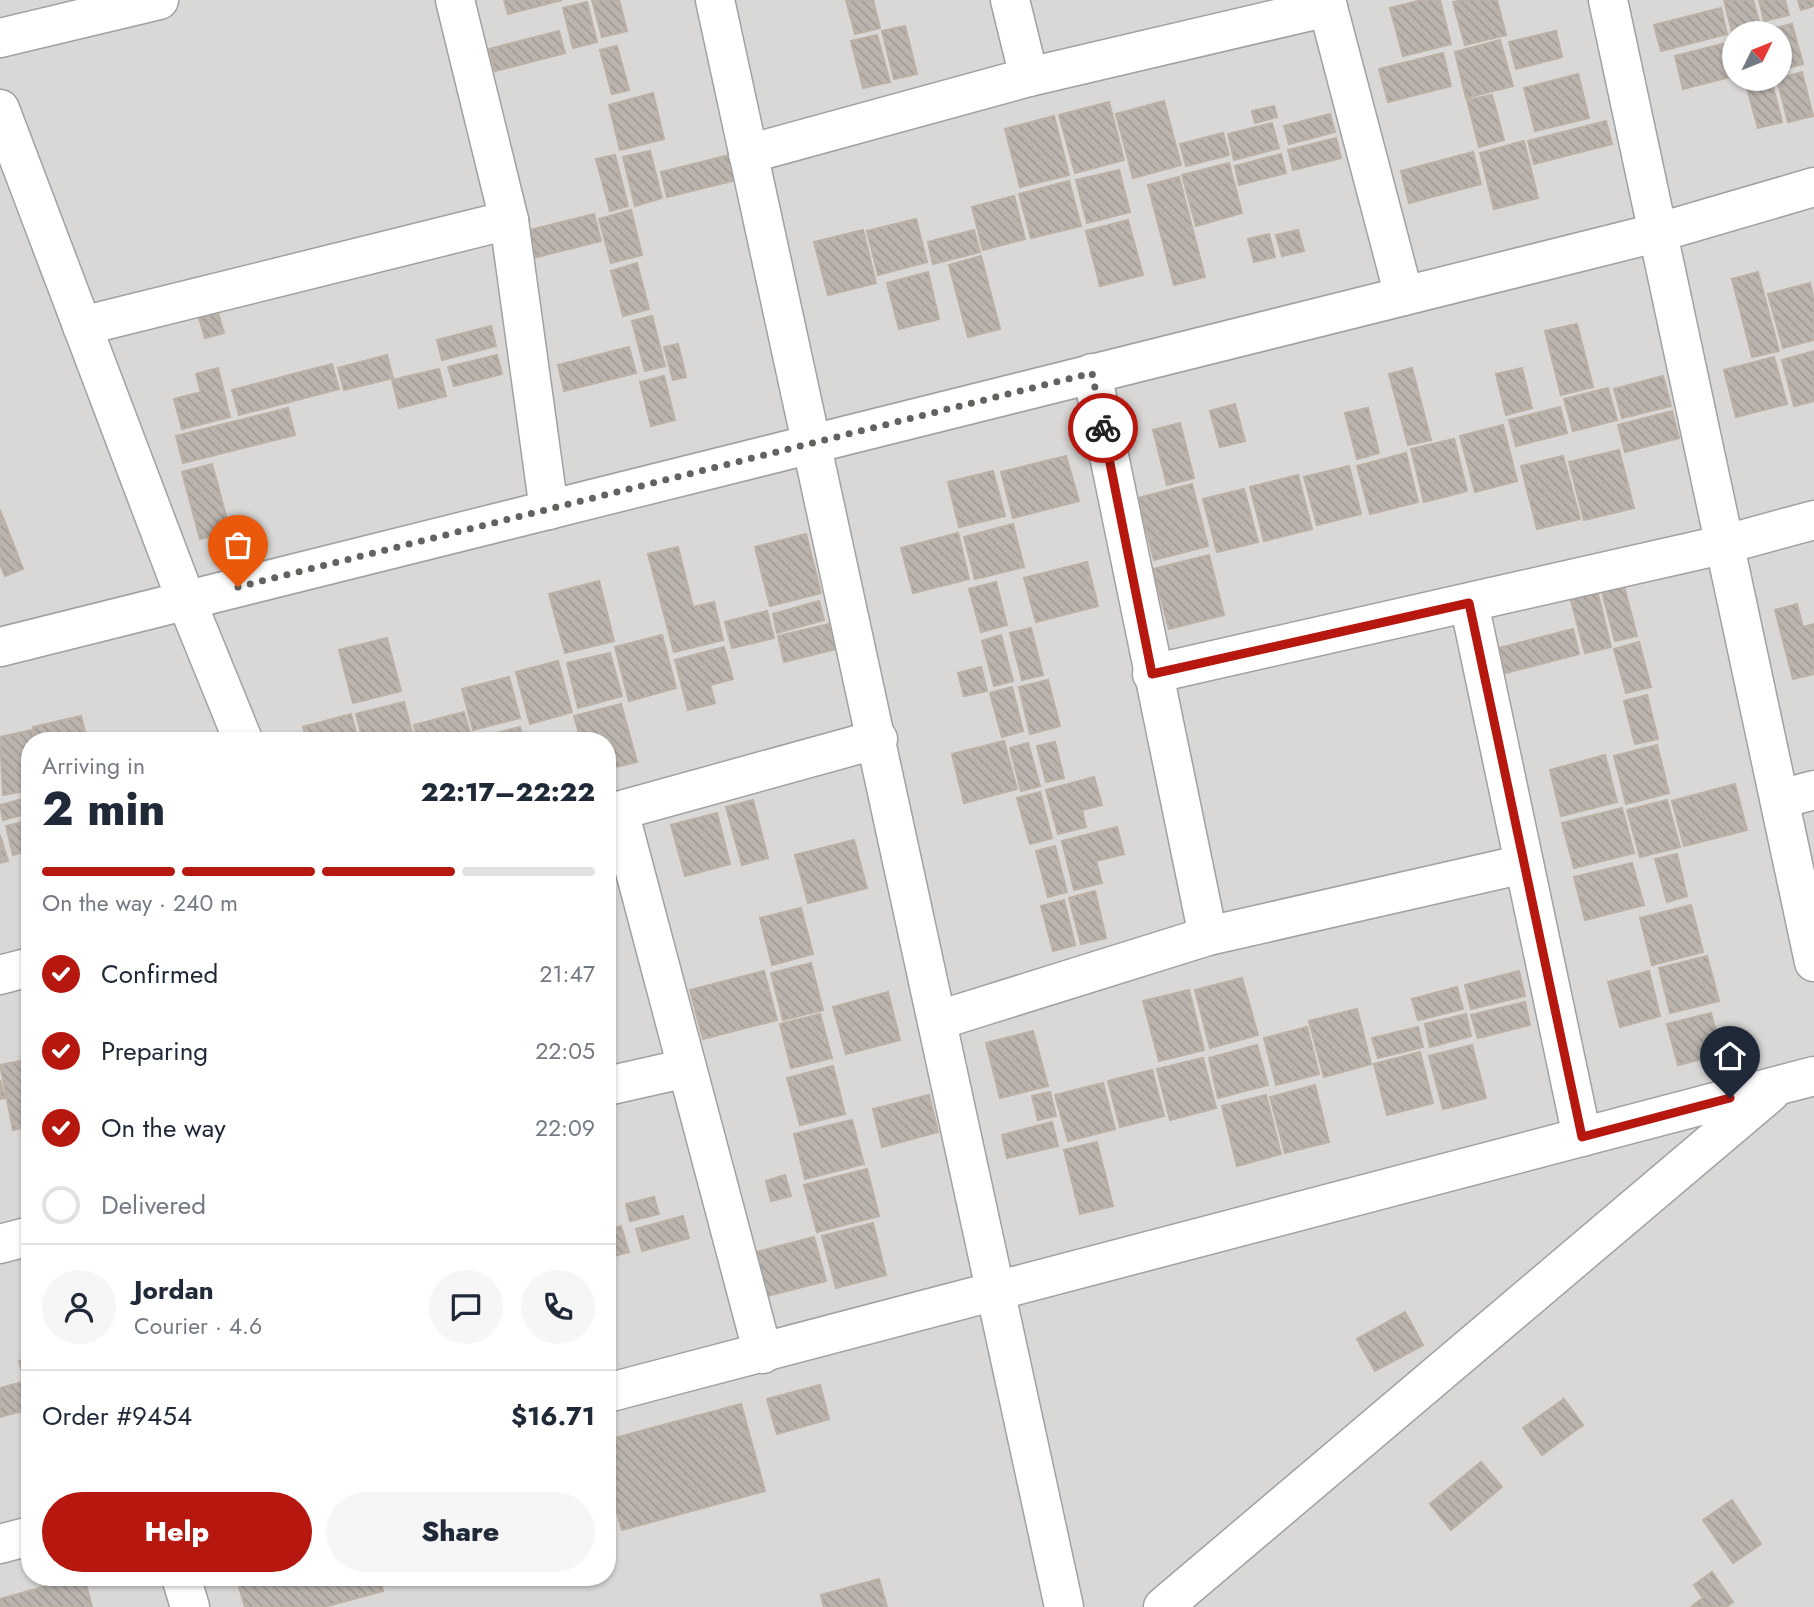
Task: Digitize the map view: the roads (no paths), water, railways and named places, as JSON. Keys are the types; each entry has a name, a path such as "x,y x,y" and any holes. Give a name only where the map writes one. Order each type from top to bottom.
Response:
{"street":[{"path":"0,38 159,0"},
{"path":"455,0 509,220 549,510"},
{"path":"715,0 878,739 1064,1607"},
{"path":"1010,0 1028,77"},
{"path":"1608,0 1726,544 1797,794 1814,962"},
{"path":"748,154 1028,77 1327,4 1404,296"},
{"path":"0,109 186,600 240,732"},
{"path":"0,647 1660,232 1814,187"},
{"path":"82,326 509,220"},
{"path":"1092,373 1208,936"},
{"path":"1152,674 1726,544 1814,520"},
{"path":"1469,603 1582,1137"},
{"path":"616,812 878,739"},
{"path":"616,823 687,1068 763,1354"},
{"path":"939,1020 1208,936 1524,864"},
{"path":"0,975 21,969"},
{"path":"616,1084 687,1068"},
{"path":"616,1391 1797,1080"},
{"path":"1163,1607 1496,1327 1649,1192 1797,1080"},
{"path":"0,1244 21,1238"},
{"path":"0,1544 21,1538"},
{"path":"184,1586 190,1607"}]}
